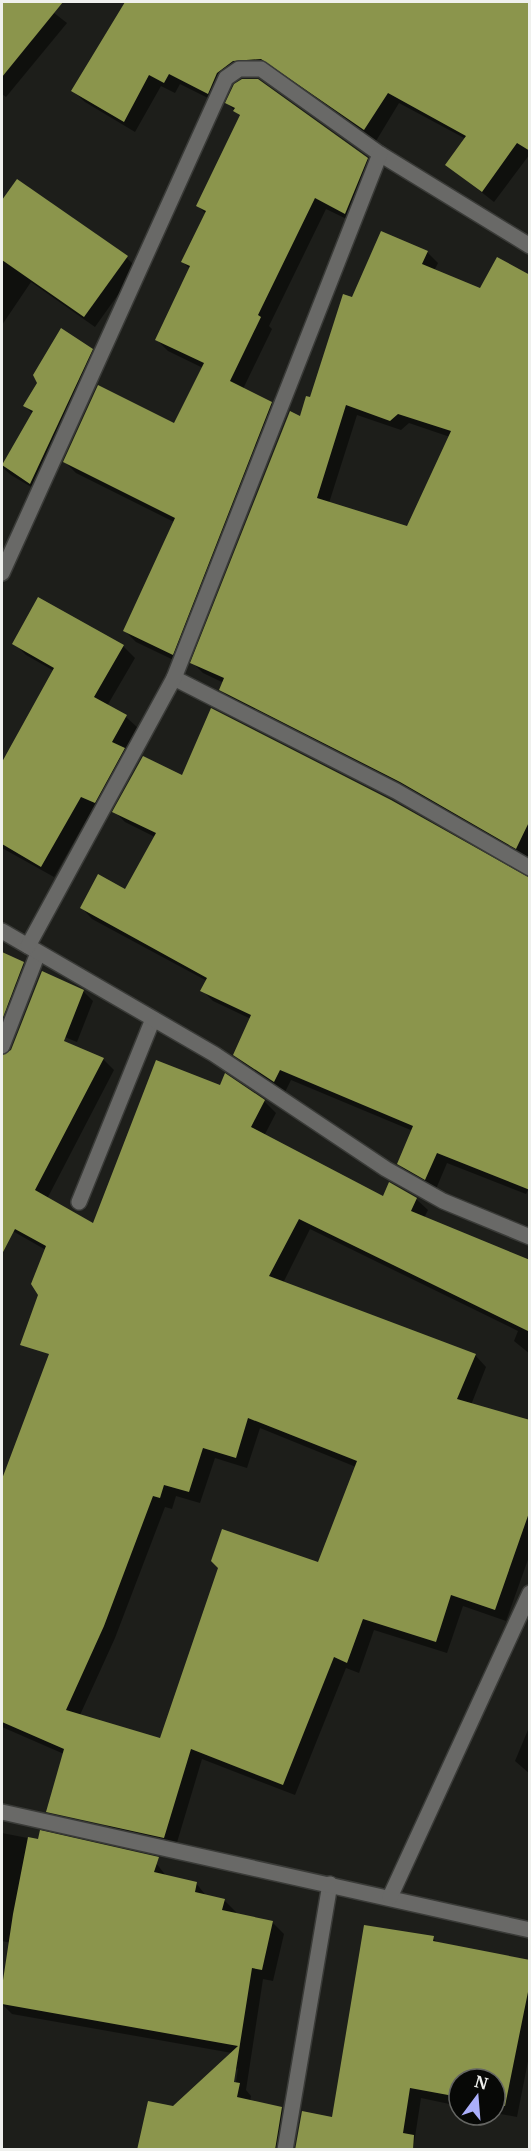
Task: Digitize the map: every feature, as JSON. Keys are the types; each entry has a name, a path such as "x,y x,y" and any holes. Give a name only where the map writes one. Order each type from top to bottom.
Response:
{"street":[{"path":"2,573 226,78 239,69 261,69 380,154 530,246"},
{"path":"2,1046 33,949 174,678 380,154"},
{"path":"174,678 396,791 530,868"},
{"path":"2,931 213,1054 386,1169 443,1201 530,1237"},
{"path":"79,1202 153,1019"},
{"path":"390,1897 530,1593"},
{"path":"2,1812 530,1930"},
{"path":"285,2150 330,1884"}],"building":[{"path":"2,2 63,2 2,77"},
{"path":"125,2 530,2 530,151 517,143 482,192 445,165 466,136 388,93 364,130 261,59 233,61 217,73 208,94 169,74 164,83 149,75 124,122 71,91"},
{"path":"242,79 258,79 368,158 345,214 315,198 258,315 261,317 230,381 272,402 173,655 123,631 175,518 63,462 98,385 174,423 204,363 155,340 190,266 181,262 206,211 196,206 240,115 233,111 235,108 225,103 234,84"},
{"path":"17,179 128,256 84,317 2,260 2,200"},
{"path":"381,231 428,251 422,264 480,288 497,257 530,275 530,820 516,849 400,782 219,690 224,678 190,663 290,411 300,416 306,396 310,397 343,294 352,297","holes":["346,405 390,421 398,414 451,431 407,526 317,498"]},
{"path":"61,328 93,349 30,484 2,465 33,411 23,406 37,383 33,375"},
{"path":"38,597 124,645 94,697 127,715 112,742 125,748 95,803 81,797 41,867 2,844 2,762 54,668 12,644"},
{"path":"211,708 391,800 530,878 530,1190 437,1153 425,1180 397,1164 413,1126 280,1070 274,1082 233,1055 251,1015 200,991 207,978 80,908 98,874 125,889 156,833 112,812 143,756 182,775"},
{"path":"2,952 24,962 2,1020"},
{"path":"42,971 84,990 64,1041 104,1058 35,1190 93,1223 156,1060 220,1085 225,1073 265,1100 251,1127 383,1196 389,1182 417,1198 411,1211 530,1260 530,1332 299,1219 269,1276 476,1354 457,1399 530,1420 530,1510 495,1610 451,1595 436,1642 363,1619 347,1663 334,1657 283,1785 191,1749 164,1838 46,1812 64,1749 2,1722 2,1479 49,1354 20,1345 38,1295 31,1284 46,1246 15,1229 2,1254 2,1055 11,1050","holes":["248,1418 357,1461 318,1562 222,1529 211,1561 218,1568 160,1738 66,1710 104,1626 153,1496 160,1498 164,1485 189,1492 203,1448 236,1458"]},
{"path":"40,1830 159,1857 154,1872 197,1882 195,1892 225,1899 222,1910 273,1921 262,1970 252,1968 234,2082 240,2083 237,2097 282,2107 275,2150 137,2150 148,2101 173,2106 238,2046 2,2004 2,1987 13,1914 28,1837 38,1839"},
{"path":"364,1925 434,1936 433,1941 530,1960 530,1982 507,2096 507,2067 447,2067 447,2095 410,2088 403,2133 414,2135 413,2150 295,2150 302,2111 332,2117"}]}
